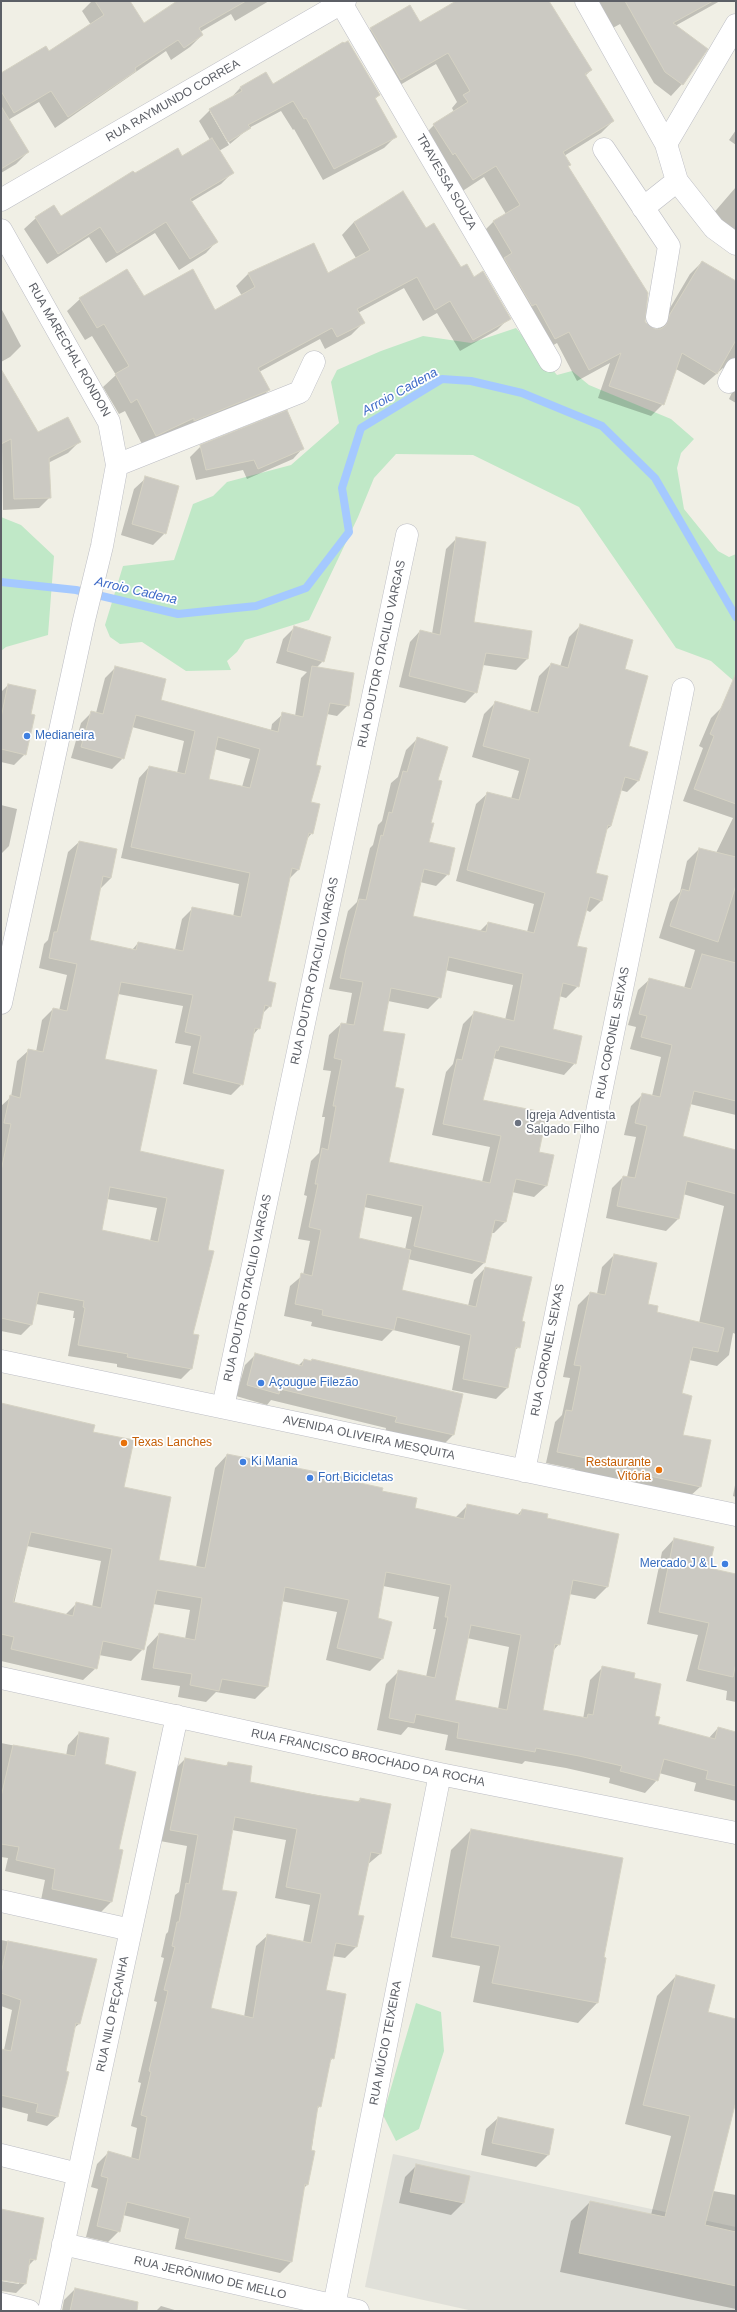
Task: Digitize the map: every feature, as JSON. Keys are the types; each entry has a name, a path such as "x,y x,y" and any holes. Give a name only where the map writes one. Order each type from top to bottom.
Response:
{"street":[{"path":"586,1 666,144 677,181 714,228 736,244"},
{"name":"RUA RAYMUNDO CORREA","path":"1,200 343,2"},
{"name":"TRAVESSA SOUZA","path":"343,2 550,361"},
{"path":"666,144 736,25"},
{"path":"604,149 669,246 657,317"},
{"path":"643,208 677,181"},
{"name":"RUA MARECHAL RONDON","path":"1,230 110,422 117,466 102,546 84,620 1,1003"},
{"path":"117,466 300,392 314,362"},
{"name":"RUA DOUTOR OTACILIO VARGAS","path":"223,1407 408,535"},
{"name":"RUA CORONEL SEIXAS","path":"524,1471 683,689"},
{"name":"AVENIDA OLIVEIRA MESQUITA","path":"1,1361 736,1515"},
{"name":"RUA FRANCISCO BROCHADO DA ROCHA","path":"1,1678 440,1774 736,1833"},
{"name":"RUA NILO PEÇANHA","path":"49,2311 177,1716"},
{"name":"RUA MÚCIO TEIXEIRA","path":"335,2308 440,1774"},
{"path":"1,1901 131,1930"},
{"path":"1,2155 78,2174"},
{"name":"RUA JERÔNIMO DE MELLO","path":"63,2244 335,2308 358,2311"},
{"path":"1,2304 29,2311"}],"shaded area":[{"path":"393,2154 736,2227 736,2311 473,2311 365,2287"}],"green space":[{"path":"516,328 557,375 572,371 589,385 671,419 694,439 681,453 677,468 684,509 718,551 729,557 736,554 736,683 711,661 676,648 579,507 473,455 396,454 374,478 358,517 309,620 245,640 237,652 227,661 231,670 186,671 142,642 120,644 110,637 105,625 123,566 174,560 193,504 213,496 227,482 291,465 339,423 331,382 337,370 381,351 423,336 471,343"},
{"path":"1,517 21,525 54,556 48,635 6,647 1,651"},
{"path":"416,2003 441,2012 444,2051 419,2129 396,2141 383,2115"}],"building":[{"path":"95,1 130,1 144,23 177,1 246,1 199,28 203,35 184,48 178,40 135,68 136,71 68,117 51,91 14,113 1,91 1,73 46,46 49,51 104,15"},
{"path":"456,1 549,1 592,70 585,74 614,121 563,152 571,165 568,166 648,293 645,322 655,329 661,329 666,325 670,314 702,261 736,281 736,340 717,374 682,353 664,405 609,386 621,353 589,370 569,332 555,339 536,304 532,306 504,258 512,253 493,221 520,205 496,166 473,180 455,153 453,155 433,124 468,102 463,95 470,91 448,53 401,80 370,28 410,5 420,22"},
{"path":"625,1 713,1 673,23 708,49 683,85 665,72"},
{"path":"348,41 380,95 375,98 397,137 334,169 306,118 304,119 293,101 248,125 251,128 228,142 209,109 242,91 240,87 266,72 273,84 343,42"},
{"path":"1,106 29,152 1,169"},
{"path":"212,138 234,173 190,199 218,242 190,259 166,222 117,253 100,227 58,254 35,217 54,205 61,216 133,171 135,173 178,148 182,156"},
{"path":"403,191 426,228 434,223 461,267 467,264 474,277 483,271 511,319 473,340 450,301 435,310 417,277 357,309 365,323 337,337 332,328 258,368 270,390 194,421 194,418 156,436 137,399 131,403 115,374 129,366 104,324 97,328 79,298 127,269 144,296 193,269 215,310 255,287 248,273 314,243 328,273 370,250 354,222"},
{"path":"1,369 38,432 68,417 81,442 49,458 51,498 14,499 11,439 1,444"},
{"path":"287,410 304,449 258,469 254,460 206,470 200,445"},
{"path":"145,476 179,486 166,534 132,524"},
{"path":"456,537 486,542 474,622 532,631 528,659 486,653 477,693 409,676 420,630 440,635"},
{"path":"580,624 633,640 625,669 648,676 629,746 648,752 639,781 625,777 611,826 608,825 596,873 608,876 602,901 590,897 577,946 587,948 579,987 563,983 553,1029 582,1036 576,1064 500,1046 498,1051 496,1050 483,1100 547,1113 539,1152 554,1155 547,1186 516,1179 506,1222 495,1220 485,1263 414,1246 423,1206 367,1194 359,1238 411,1250 402,1290 476,1307 485,1267 532,1277 522,1321 525,1322 520,1348 516,1347 508,1388 463,1379 471,1335 397,1317 394,1330 322,1315 323,1310 295,1304 301,1273 312,1276 321,1230 309,1227 318,1184 315,1184 322,1148 328,1150 336,1106 333,1106 342,1060 334,1058 341,1023 354,1025 363,982 340,978 346,949 359,899 366,900 381,835 383,836 389,812 392,813 403,771 407,772 417,737 448,747 438,780 442,781 431,823 434,823 429,842 455,848 449,875 424,869 413,916 486,932 488,922 534,933 545,893 467,870 487,792 519,800 530,759 483,746 495,701 538,713 551,663 568,668","holes":["449,957 523,974 514,1021 474,1011 462,1060 457,1059 443,1124 501,1136 490,1183 389,1162 404,1089 395,1087 405,1034 383,1031 391,988 441,998"]},
{"path":"294,626 331,637 324,662 287,651"},
{"path":"115,666 166,679 161,700 278,732 282,712 303,717 312,666 354,673 349,706 330,703 316,765 321,766 311,802 320,804 313,834 309,833 299,870 292,868 268,981 276,983 271,1007 265,1005 260,1029 255,1028 243,1085 193,1073 201,1036 185,1032 193,995 121,982 105,1059 157,1070 140,1151 224,1170 208,1250 214,1251 193,1334 199,1335 192,1369 127,1357 128,1354 78,1345 85,1308 83,1307 84,1301 39,1292 32,1325 1,1318 1,1171 11,1124 4,1123 10,1095 20,1098 28,1049 43,1052 53,1008 67,1011 77,964 49,958 54,932 57,932 79,841 117,849 111,878 103,876 90,940 136,950 138,942 183,951 192,907 241,917 250,873 131,847 149,766 185,774 195,731 136,715 124,759 81,747 91,711 103,714","holes":["218,737 260,749 250,788 209,779","110,1187 167,1198 158,1242 102,1230"]},
{"path":"736,673 736,804 694,789 714,736 710,734"},
{"path":"8,684 36,690 31,714 35,715 26,755 1,749 1,718"},
{"path":"699,848 736,857 736,885 718,942 670,926 682,889 689,891"},
{"path":"702,954 736,963 736,1101 694,1091 683,1136 736,1150 736,1194 687,1181 679,1219 617,1206 623,1176 635,1178 647,1126 635,1123 642,1093 660,1097 672,1045 641,1037 647,1016 639,1014 649,978 691,989"},
{"path":"614,1254 657,1263 648,1304 658,1306 657,1312 724,1328 718,1352 693,1347 682,1393 692,1396 683,1435 711,1440 701,1487 585,1462 586,1458 557,1452 566,1410 572,1411 581,1366 574,1365 590,1292 605,1295"},
{"path":"255,1353 302,1366 304,1359 311,1361 312,1359 463,1394 454,1435 395,1422 397,1417 280,1389 279,1394 247,1385"},
{"path":"1,1403 95,1425 93,1432 134,1440 124,1487 171,1497 159,1560 205,1568 227,1454 342,1477 342,1479 383,1488 382,1491 417,1498 415,1508 464,1519 467,1504 520,1515 522,1509 548,1514 547,1518 619,1534 608,1587 573,1580 560,1645 555,1644 543,1710 587,1718 588,1714 593,1715 602,1666 635,1673 634,1678 661,1684 655,1716 660,1717 658,1724 715,1739 718,1727 736,1732 736,1786 706,1779 708,1771 664,1759 658,1781 620,1771 622,1766 579,1756 536,1748 535,1752 457,1738 459,1723 416,1714 414,1723 389,1718 398,1670 435,1678 448,1617 445,1617 451,1585 386,1572 378,1618 392,1622 383,1659 337,1648 349,1600 285,1587 268,1687 222,1679 219,1691 190,1685 192,1674 153,1668 159,1633 195,1640 202,1598 157,1590 144,1650 103,1641 97,1669 11,1649 14,1637 1,1634","holes":["31,1532 112,1549 101,1608 76,1602 73,1616 13,1602","471,1625 521,1635 507,1710 455,1700"]},
{"path":"674,1538 714,1547 709,1568 736,1574 736,1663 733,1677 698,1669 709,1623 659,1612"},
{"path":"79,1732 109,1738 105,1764 136,1772 119,1849 123,1850 112,1902 52,1889 55,1869 16,1860 19,1847 1,1844 1,1797 13,1745 75,1756"},
{"path":"185,1758 227,1766 228,1762 252,1766 250,1782 315,1795 360,1802 360,1798 391,1804 381,1854 371,1852 358,1915 364,1916 357,1947 336,1943 326,1990 346,1994 334,2059 331,2058 321,2107 318,2106 311,2150 315,2151 308,2185 305,2184 292,2262 185,2238 190,2218 127,2202 120,2232 97,2226 108,2178 101,2176 108,2151 139,2160 147,2117 141,2115 151,2072 149,2071 168,1991 164,1990 175,1947 172,1946 177,1922 179,1922 186,1883 189,1884 198,1835 170,1830","holes":["235,1817 297,1829 286,1887 321,1894 311,1943 267,1934 253,2018 211,2008 237,1892 222,1890"]},
{"path":"471,1829 623,1858 604,1957 606,1958 598,2003 492,1983 500,1946 451,1937"},
{"path":"8,1941 97,1959 80,2024 76,2023 66,2071 69,2072 58,2117 36,2112 38,2104 1,2095 1,2049 11,2051 21,2000 1,1993 1,1974"},
{"path":"676,1975 715,1985 708,2012 736,2019 736,2101 705,2225 736,2232 736,2286 579,2253 590,2201 665,2217 690,2116 643,2105"},
{"path":"498,2117 554,2129 549,2155 492,2143"},
{"path":"416,2164 470,2176 464,2203 410,2192"},
{"path":"1,2209 44,2218 36,2260 30,2259 26,2284 1,2280"},
{"path":"75,2288 138,2302 137,2311 70,2311"}],"waterway":[{"name":"Arroio Cadena","path":"1,582 76,590 178,614 256,606 306,588 349,532 342,488 361,428 442,379 471,381 522,393 602,426 655,478 736,617"}],"place":[{"name":"Medianeira","path":"27,736"},
{"name":"Igreja Adventista Salgado Filho","path":"518,1123"},
{"name":"Açougue Filezão","path":"261,1383"},
{"name":"Texas Lanches","path":"124,1443"},
{"name":"Ki Mania","path":"243,1462"},
{"name":"Restaurante Vitória","path":"659,1470"},
{"name":"Fort Bicicletas","path":"310,1478"},
{"name":"Mercado J & L","path":"725,1564"}]}
